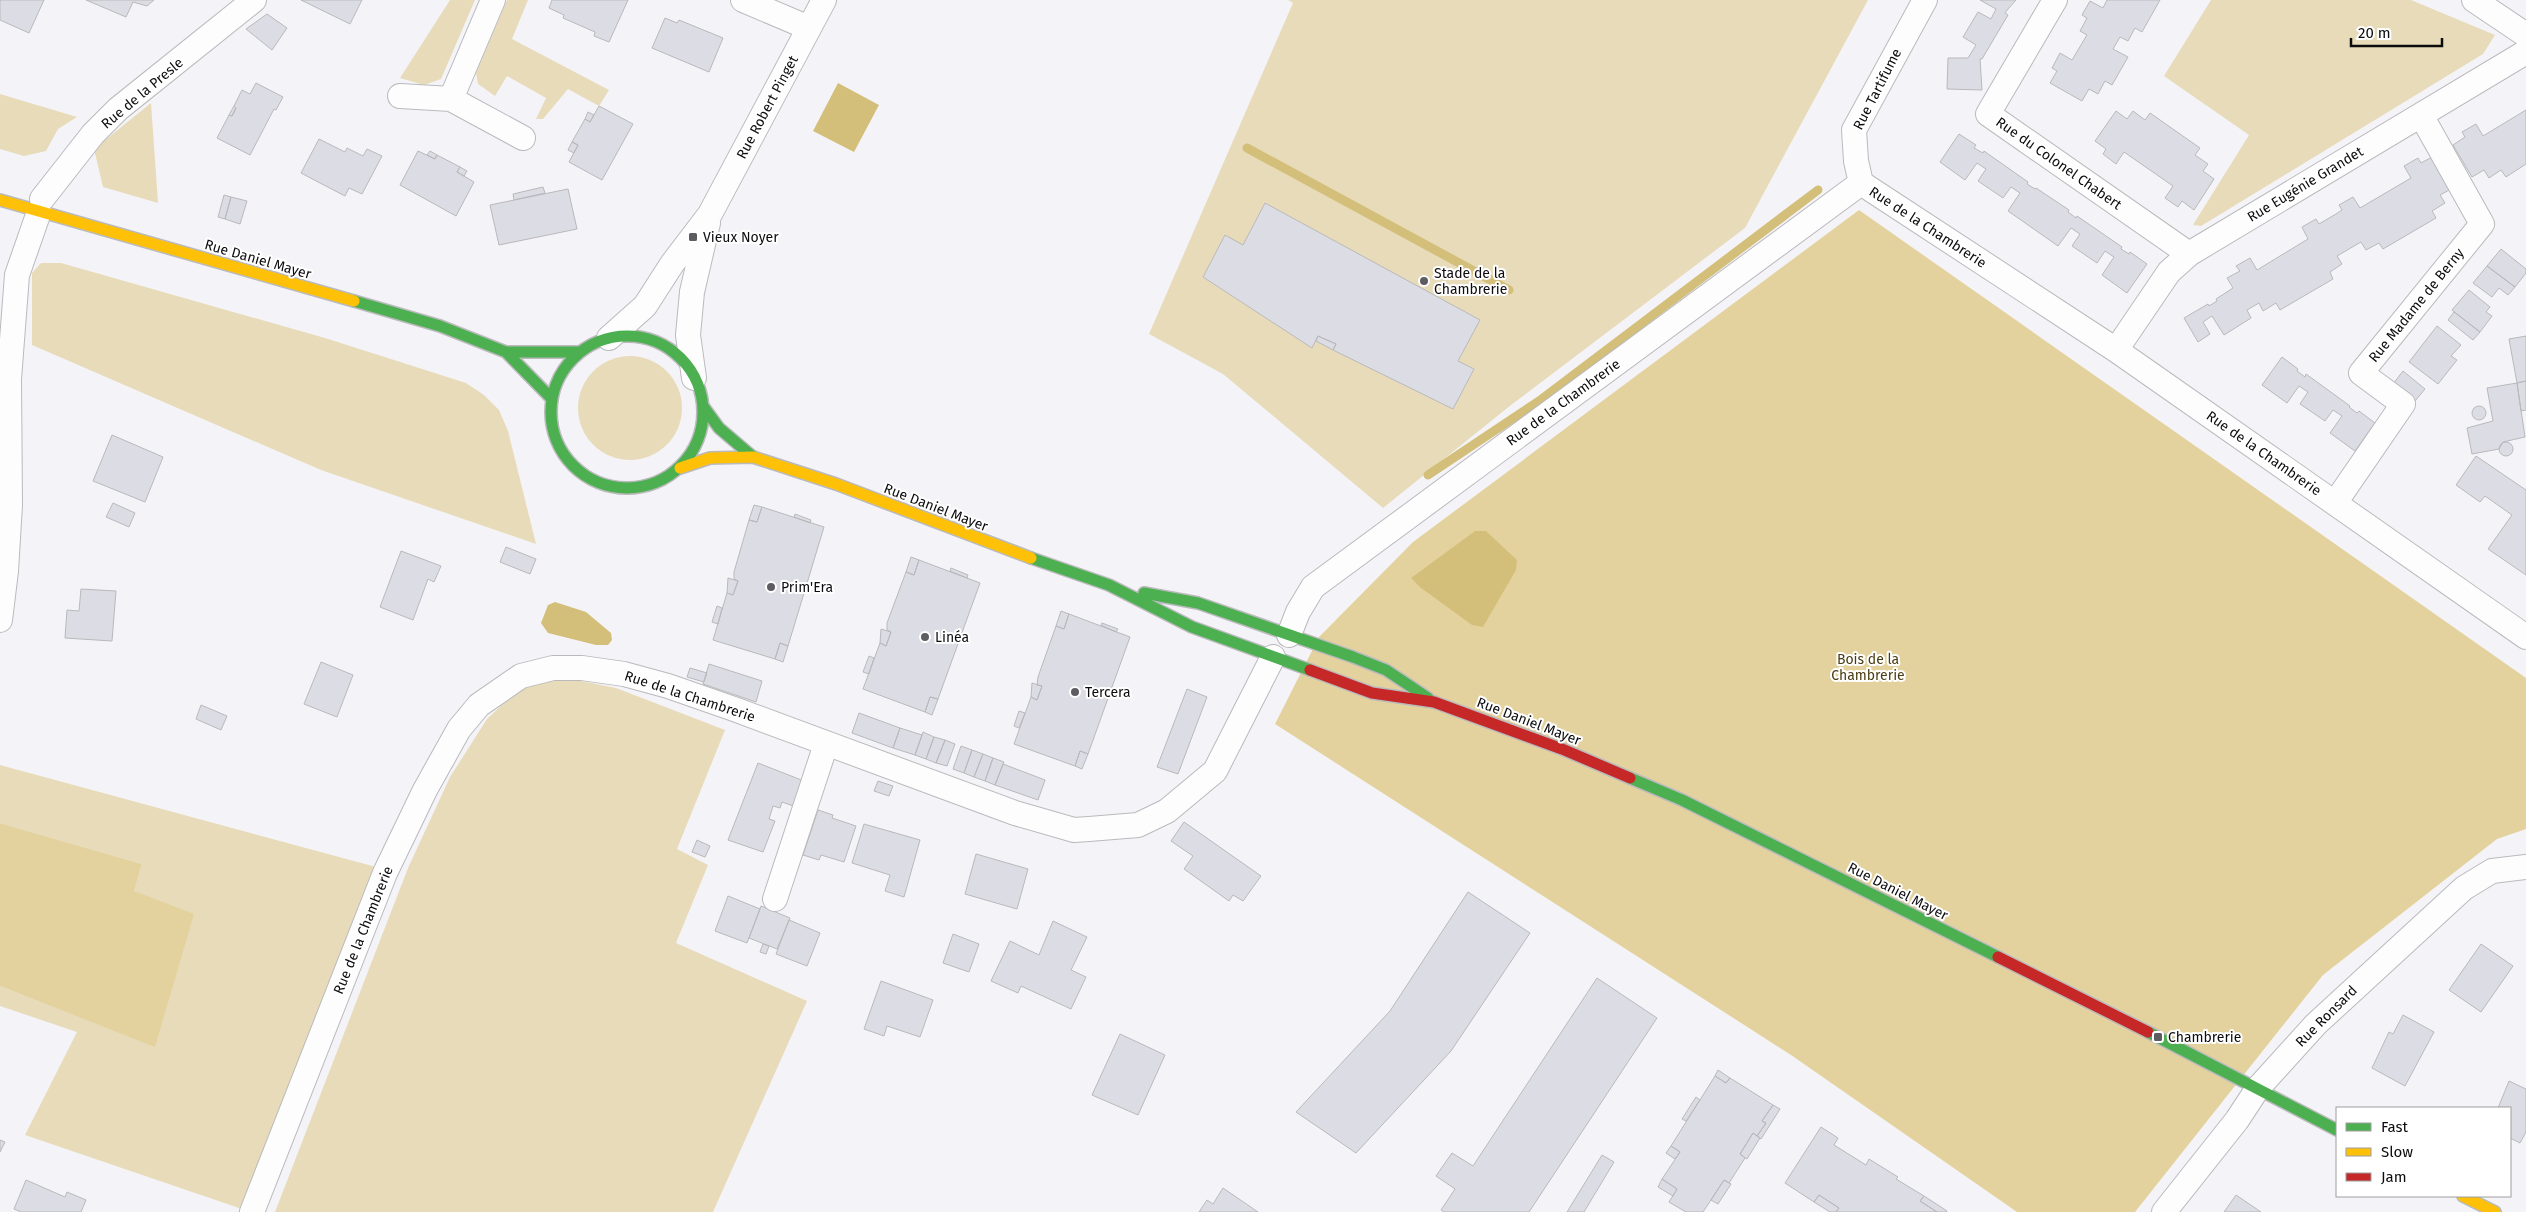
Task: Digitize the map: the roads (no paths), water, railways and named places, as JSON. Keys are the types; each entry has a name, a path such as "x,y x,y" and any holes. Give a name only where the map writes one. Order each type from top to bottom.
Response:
{"main road":[{"name":"Rue Daniel Mayer","path":"0,200 38,203 215,262 440,326 506,352 580,352"},
{"path":"609,338 642,338 658,343 679,358 694,378 703,406 702,422 696,446 680,468 657,482 636,488 615,487 594,481 574,467 559,447 552,424 552,399 560,376 568,363 580,352 609,338"},
{"name":"Rue Daniel Mayer","path":"506,352 552,399"},
{"name":"Rue Daniel Mayer","path":"703,406 719,428 753,457"},
{"name":"Rue Daniel Mayer","path":"680,468 710,458 753,457 836,484 991,544 1109,585 1192,627 1372,693 1434,702 1562,749 1682,800 2258,1088 2336,1129"},
{"name":"Rue Daniel Mayer","path":"1109,585 1198,603 1289,635 1386,670 1434,702"},
{"path":"2466,1197 2495,1212"}],"street":[{"name":"Rue de la Presle","path":"0,620 9,524 9,379 17,275 38,203 93,134 118,109 254,0"},
{"path":"451,99 494,0"},
{"path":"743,0 809,28"},
{"name":"Rue Robert Pinget","path":"609,338 645,306 672,264 710,214 824,0"},
{"name":"Rue Tartifume","path":"1860,183 1854,130 1925,0"},
{"name":"Rue du Colonel Chabert","path":"2055,0 1988,114 2189,254"},
{"path":"2474,0 2526,35"},
{"name":"Rue Eugénie Grandet","path":"2116,350 2169,272 2189,254 2526,52"},
{"path":"400,96 451,99 523,138"},
{"name":"Rue Madame de Berny","path":"2335,503 2403,404 2361,373 2482,224 2421,115"},
{"name":"Rue de la Chambrerie","path":"1289,635 1298,612 1313,587 1320,581 1860,183 2116,350 2526,637"},
{"name":"Rue Robert Pinget","path":"694,378 688,335 692,292 710,214"},
{"name":"Rue de la Chambrerie","path":"252,1212 385,873 443,756 459,729 479,705 521,676 553,668 582,668 616,672 668,686 1015,813 1074,830 1138,826 1167,810 1215,771 1274,657"},
{"path":"775,899 826,744"},
{"name":"Rue Ronsard","path":"2164,1212 2237,1120 2258,1088 2316,1024 2464,888 2492,871 2526,867"}],"waterway":[{"path":"1247,148 1509,290"},
{"path":"1428,475 1539,401 1818,190"}],"place":[{"name":"Vieux Noyer","path":"693,237"},
{"name":"Stade de la Chambrerie","path":"1424,281"},
{"name":"Prim'Era","path":"771,587"},
{"name":"Linéa","path":"925,637"},
{"name":"Tercera","path":"1075,692"},
{"name":"Chambrerie","path":"2158,1037"}],"park label":[{"name":"Bois de la Chambrerie","path":"1868,668"}]}
